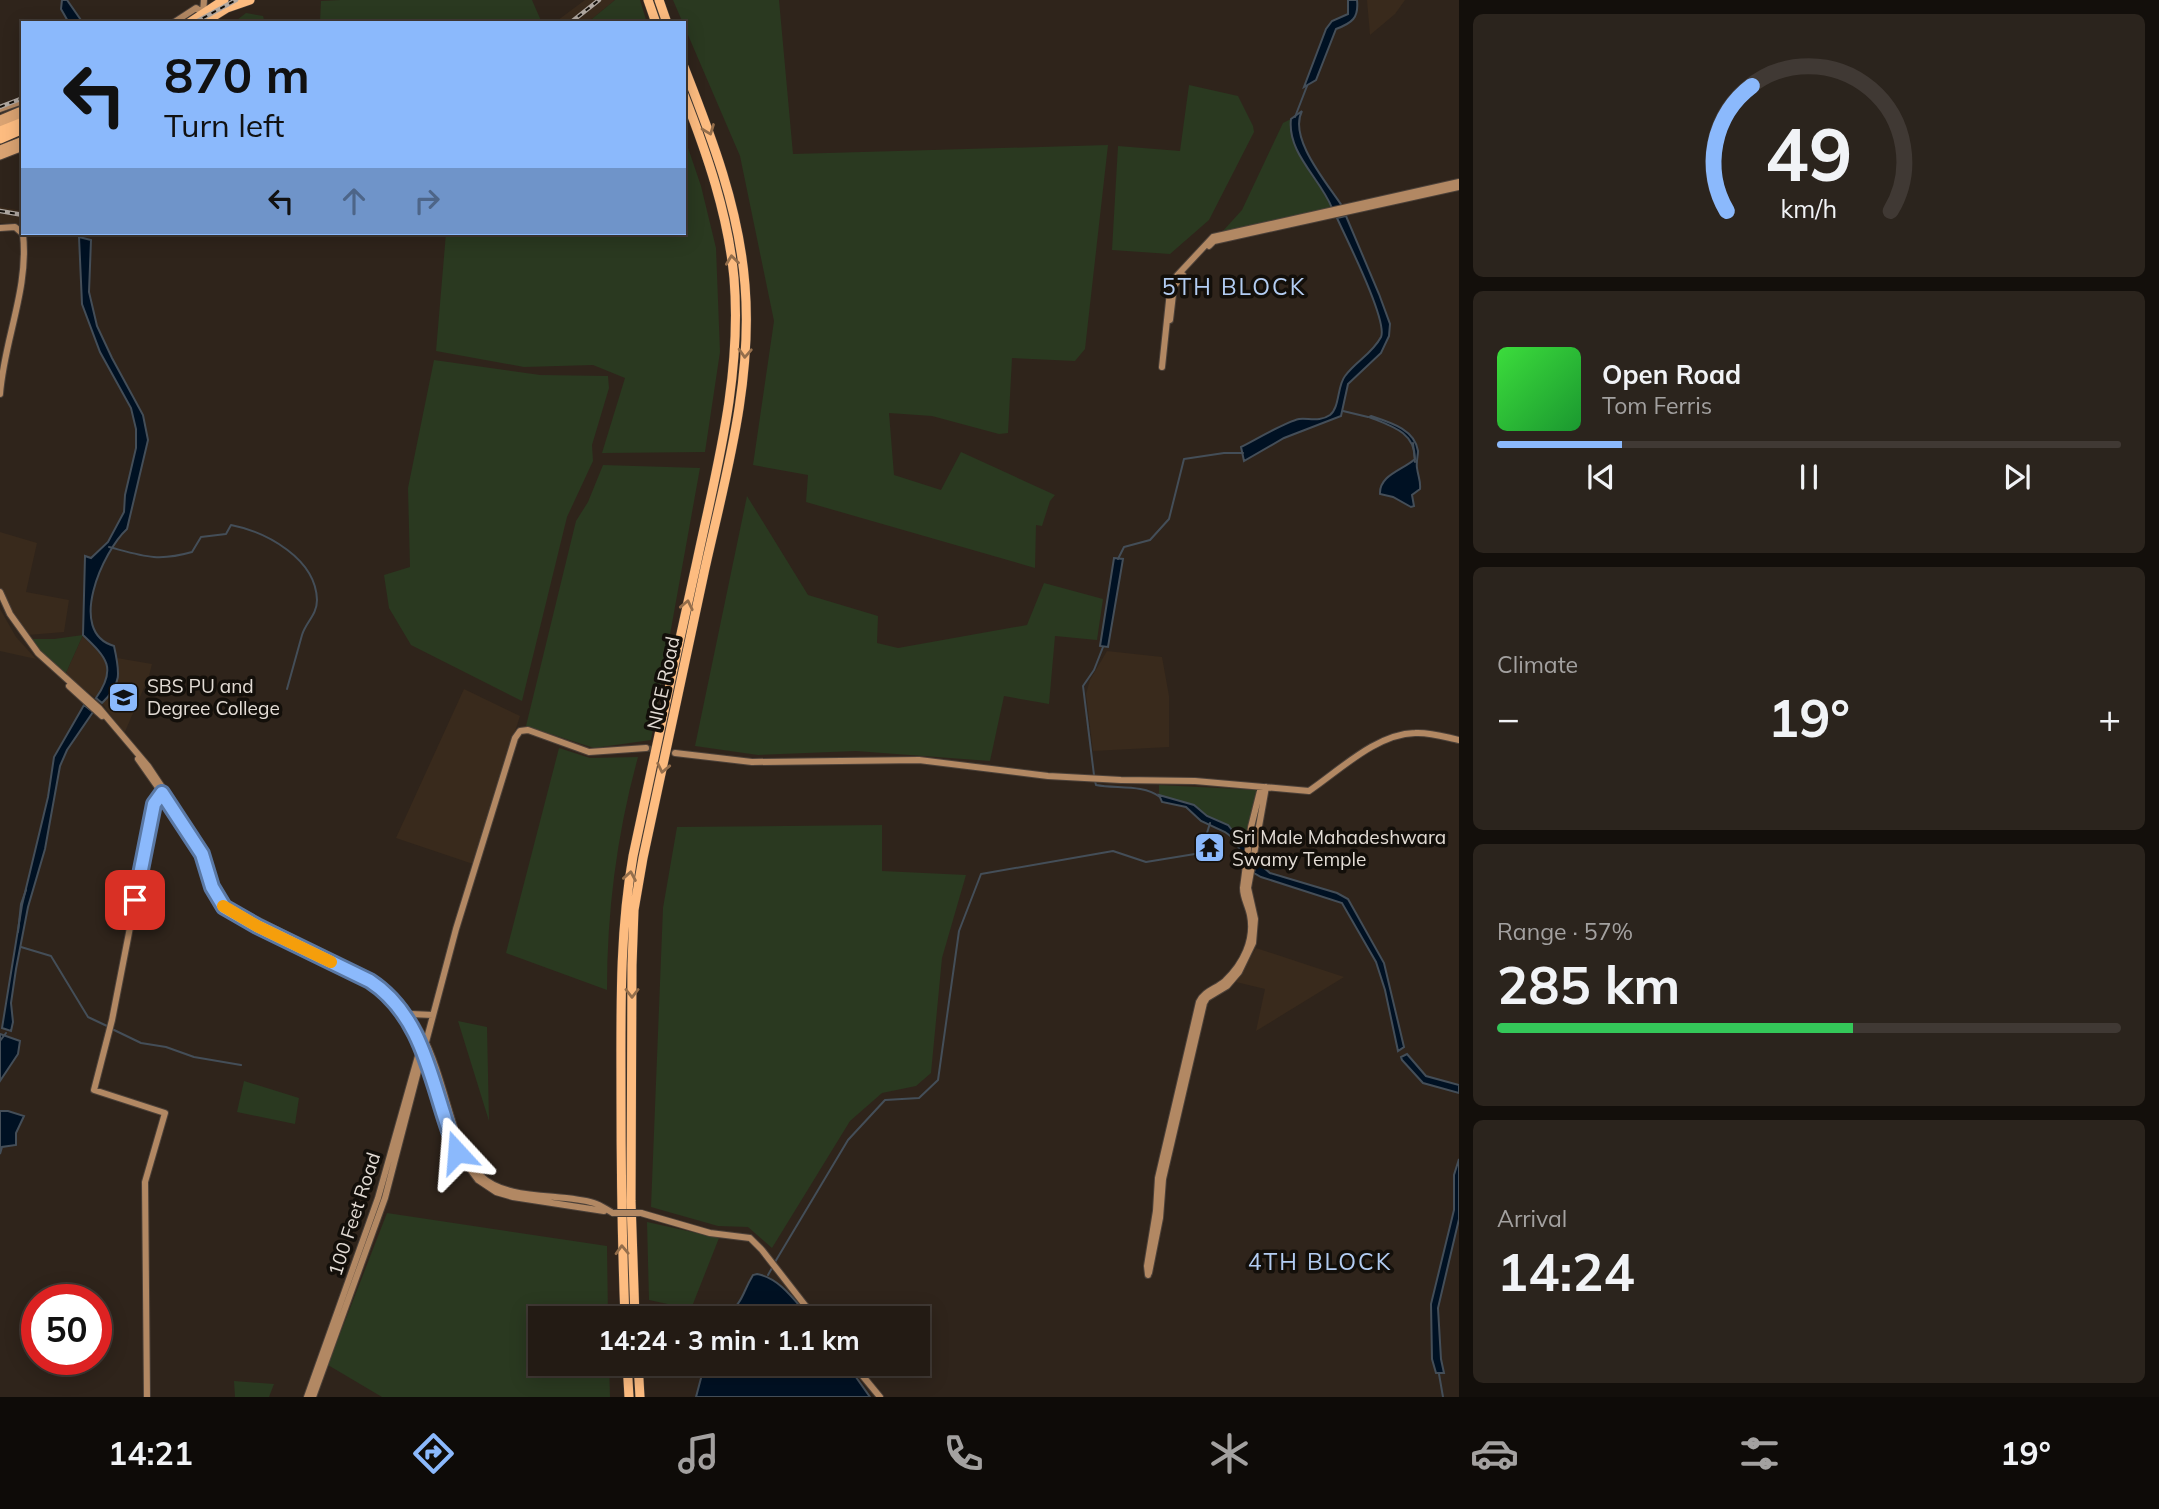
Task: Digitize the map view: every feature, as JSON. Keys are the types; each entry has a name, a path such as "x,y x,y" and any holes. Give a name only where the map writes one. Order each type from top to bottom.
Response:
{"highway":[{"path":"203,18 224,0"},
{"path":"203,18 212,20 227,8 250,0"},
{"path":"648,0 655,21"},
{"path":"659,0 666,21"},
{"name":"NICE Road","path":"635,1306 631,1201 634,910 736,426 746,345 745,287 734,211 721,164 686,72"},
{"name":"NICE Road","path":"625,1306 621,1198 621,1043 622,942 626,901 726,424 736,343 734,279 723,212 711,167 686,100"},
{"path":"0,131 21,122"},
{"path":"0,139 21,130"},
{"path":"628,1376 629,1397"},
{"path":"639,1376 640,1397"}],"main road":[{"path":"0,119 21,113"},
{"path":"0,125 21,113"},
{"path":"0,149 21,141"},
{"path":"0,156 21,148"}],"street":[{"path":"203,18 204,0"},
{"path":"176,21 196,8 203,18"},
{"path":"0,109 21,102"},
{"path":"1459,184 1214,241 1174,286 1162,367 1171,282 1213,237 1459,184"},
{"path":"0,228 15,227 21,232"},
{"path":"0,394 23,276 23,235"},
{"path":"0,592 10,614 38,653 87,700"},
{"path":"0,604 27,647 97,709 148,766 204,850 217,889 226,904 372,979 398,998 435,1062 463,1152 482,1177 497,1186 514,1191 594,1203 613,1213 641,1213 710,1233 750,1238 806,1306"},
{"path":"97,709 162,793 202,854 212,887 224,907 370,981 386,991 409,1015 433,1015"},
{"path":"423,1045 515,738 520,731 528,730 589,752 646,748"},
{"path":"675,753 752,762 919,760 1048,776 1195,781 1309,791 1391,737 1425,733 1459,740"},
{"path":"1248,872 1248,893 1255,919 1254,943 1239,972 1227,986 1207,998 1204,1003 1163,1179 1160,1218 1148,1275 1158,1178 1199,1002 1203,995 1224,982 1235,970 1249,942 1250,913 1243,893 1264,787"},
{"path":"147,1397 145,1182 165,1113 94,1090 112,1020 154,804 162,793"},
{"name":"100 Feet Road","path":"307,1397 378,1198 423,1045"},
{"name":"100 Feet Road","path":"313,1397 383,1205 423,1045"},
{"path":"863,1376 880,1397"}],"shaded area":[{"path":"585,0 615,0 589,21 557,21"},
{"path":"1367,0 1405,0 1395,14 1370,35"},
{"path":"0,207 21,211 21,225 0,223"},
{"path":"81,235 128,235 102,237"},
{"path":"0,532 37,543 26,592 69,600 64,632 28,635 8,608 0,590"},
{"path":"0,609 16,637 36,659 0,651"},
{"path":"83,635 106,662 106,683 96,698 65,675"},
{"path":"1107,651 1162,657 1169,696 1169,747 1093,751 1086,694 1090,680"},
{"name":"SBS PU and Degree College","path":"117,658 152,664 124,734 102,703 115,691 118,677"},
{"path":"464,689 520,716 473,864 396,838"},
{"path":"1256,948 1344,977 1256,1031 1265,989 1236,982"}],"green space":[{"path":"532,0 541,21 320,21 321,1"},
{"path":"615,0 640,0 646,21 589,21"},
{"path":"673,0 779,0 793,154 1108,145 1085,349 1075,361 1012,358 1008,433 999,434 932,416 889,413 894,475 941,490 961,452 1055,495 1050,501 1042,526 1036,525 1035,568 806,502 808,475 753,465 774,321 740,156 686,30 686,21 682,21"},
{"path":"246,13 263,16 264,21 236,21"},
{"path":"1189,85 1238,96 1254,132 1209,220 1170,254 1112,250 1118,146 1180,151"},
{"path":"1291,119 1291,131 1299,154 1332,208 1222,232 1242,210 1283,123"},
{"path":"686,142 701,186 716,248 720,352 705,452 602,453 625,378 593,365 524,367 436,351 446,235 686,235"},
{"path":"434,360 540,375 608,376 609,388 592,445 593,461 567,517 522,701 411,645 389,608 384,575 410,567 408,488"},
{"path":"603,465 700,468 651,740 594,748 526,726 576,521 588,502"},
{"path":"747,496 808,595 878,616 877,643 898,648 1027,625 1044,583 1103,599 1097,640 1055,636 1049,704 1004,696 990,761 856,751 758,755 695,746"},
{"path":"83,635 65,675 29,639 54,639"},
{"path":"559,748 590,758 638,757 624,814 615,872 607,990 506,953"},
{"path":"1159,785 1258,790 1248,850 1217,821 1194,805 1159,795"},
{"path":"882,825 882,871 966,875 942,958 931,1073 916,1086 882,1093 850,1121 772,1248 748,1227 718,1226 651,1207 663,908 677,827"},
{"path":"458,1021 487,1027 489,1121"},
{"path":"244,1081 299,1098 295,1124 237,1112"},
{"path":"387,1213 607,1246 608,1306 528,1306 528,1376 609,1376 610,1397 382,1397 328,1365"},
{"path":"647,1222 719,1238 692,1306 649,1300"},
{"path":"234,1381 274,1384 269,1397 235,1397"}],"water":[{"path":"62,0 67,0 82,21 68,21 61,9"},
{"path":"1348,0 1357,0 1355,16 1350,22 1336,29 1316,80 1304,87 1326,29 1332,21 1348,14"},
{"path":"1302,111 1300,134 1305,147 1342,206 1332,208 1294,143 1291,119"},
{"path":"1346,216 1390,324 1389,336 1381,353 1348,384 1341,416 1284,438 1244,461 1241,447 1278,427 1299,419 1318,419 1330,415 1345,376 1381,337 1373,298 1337,218"},
{"path":"79,237 91,240 89,292 97,326 143,415 148,440 127,529 108,555 93,590 92,625 100,638 114,646 118,671 113,690 102,703 96,698 106,679 106,664 98,650 83,635 85,556 91,558 108,542 124,512 125,495 136,448 136,429 131,408 100,352 82,304"},
{"path":"1369,417 1407,432 1416,443 1420,489 1412,495 1414,506 1380,494 1387,477 1415,459 1414,450 1411,442 1400,431"},
{"path":"1114,558 1123,559 1108,647 1100,646"},
{"path":"84,705 93,712 67,750 60,766 45,849 28,907 11,1003 11,1031 2,1028 22,905 48,797 54,757"},
{"path":"1159,795 1194,805 1207,816 1228,825 1248,850 1245,859 1233,838 1225,832 1201,821 1186,807 1162,802"},
{"path":"1256,861 1270,873 1337,893 1348,899 1384,963 1404,1047 1398,1051 1376,962 1342,903 1261,877 1254,873"},
{"path":"0,1034 20,1041 18,1054 0,1081"},
{"path":"1407,1054 1426,1076 1459,1085 1459,1093 1423,1083 1402,1060 1401,1057"},
{"path":"0,1111 24,1116 16,1133 16,1145 2,1147 0,1154"},
{"path":"1459,1159 1459,1219 1438,1308 1444,1373 1436,1373 1432,1359 1431,1304 1454,1210 1454,1175"},
{"path":"753,1275 773,1280 800,1306 736,1306"},
{"path":"702,1376 855,1376 870,1397 696,1397"}],"waterway":[{"path":"1295,117 1307,86"},
{"path":"1343,411 1368,417"},
{"path":"1413,443 1415,462"},
{"path":"1118,559 1124,547 1150,540 1169,519 1184,459 1243,453"},
{"path":"109,547 150,557 169,557 192,552 201,537 226,534 231,525 259,534 287,550 308,572 317,600 315,610 302,635 287,689"},
{"path":"1094,775 1083,686 1094,670 1103,647"},
{"path":"1095,781 1096,785 1146,790 1160,797"},
{"path":"775,1262 848,1140 885,1100 919,1098 938,1080 959,931 981,874 1113,851 1146,862 1201,853 1210,823"},
{"path":"18,932 21,904 26,890"},
{"path":"21,947 51,956 88,1017 107,1026"},
{"path":"112,1029 141,1043 166,1047 194,1057 241,1065"},
{"path":"0,1041 6,1033"},
{"path":"768,1275 772,1268"},
{"path":"1439,1374 1443,1397"}],"tunnel":[{"path":"646,748 675,753"}],"railway":[{"path":"198,21 236,0"},
{"path":"573,21 599,0"},
{"path":"0,107 21,99"},
{"path":"0,211 21,215"}],"slow traffic":[{"path":"223,906 257,926 331,962"}],"place":[{"name":"SBS PU and Degree College","path":"124,697"},
{"name":"Sri Male Mahadeshwara Swamy Temple","path":"1209,848"}],"district":[{"name":"5TH BLOCK","path":"1234,286"},
{"name":"4TH BLOCK","path":"1320,1261"}],"route":[{"path":"135,900 154,804 162,793 195,841 208,870 212,887 224,907 370,981 386,991 398,1005 407,1016 429,1062 457,1152"}]}
